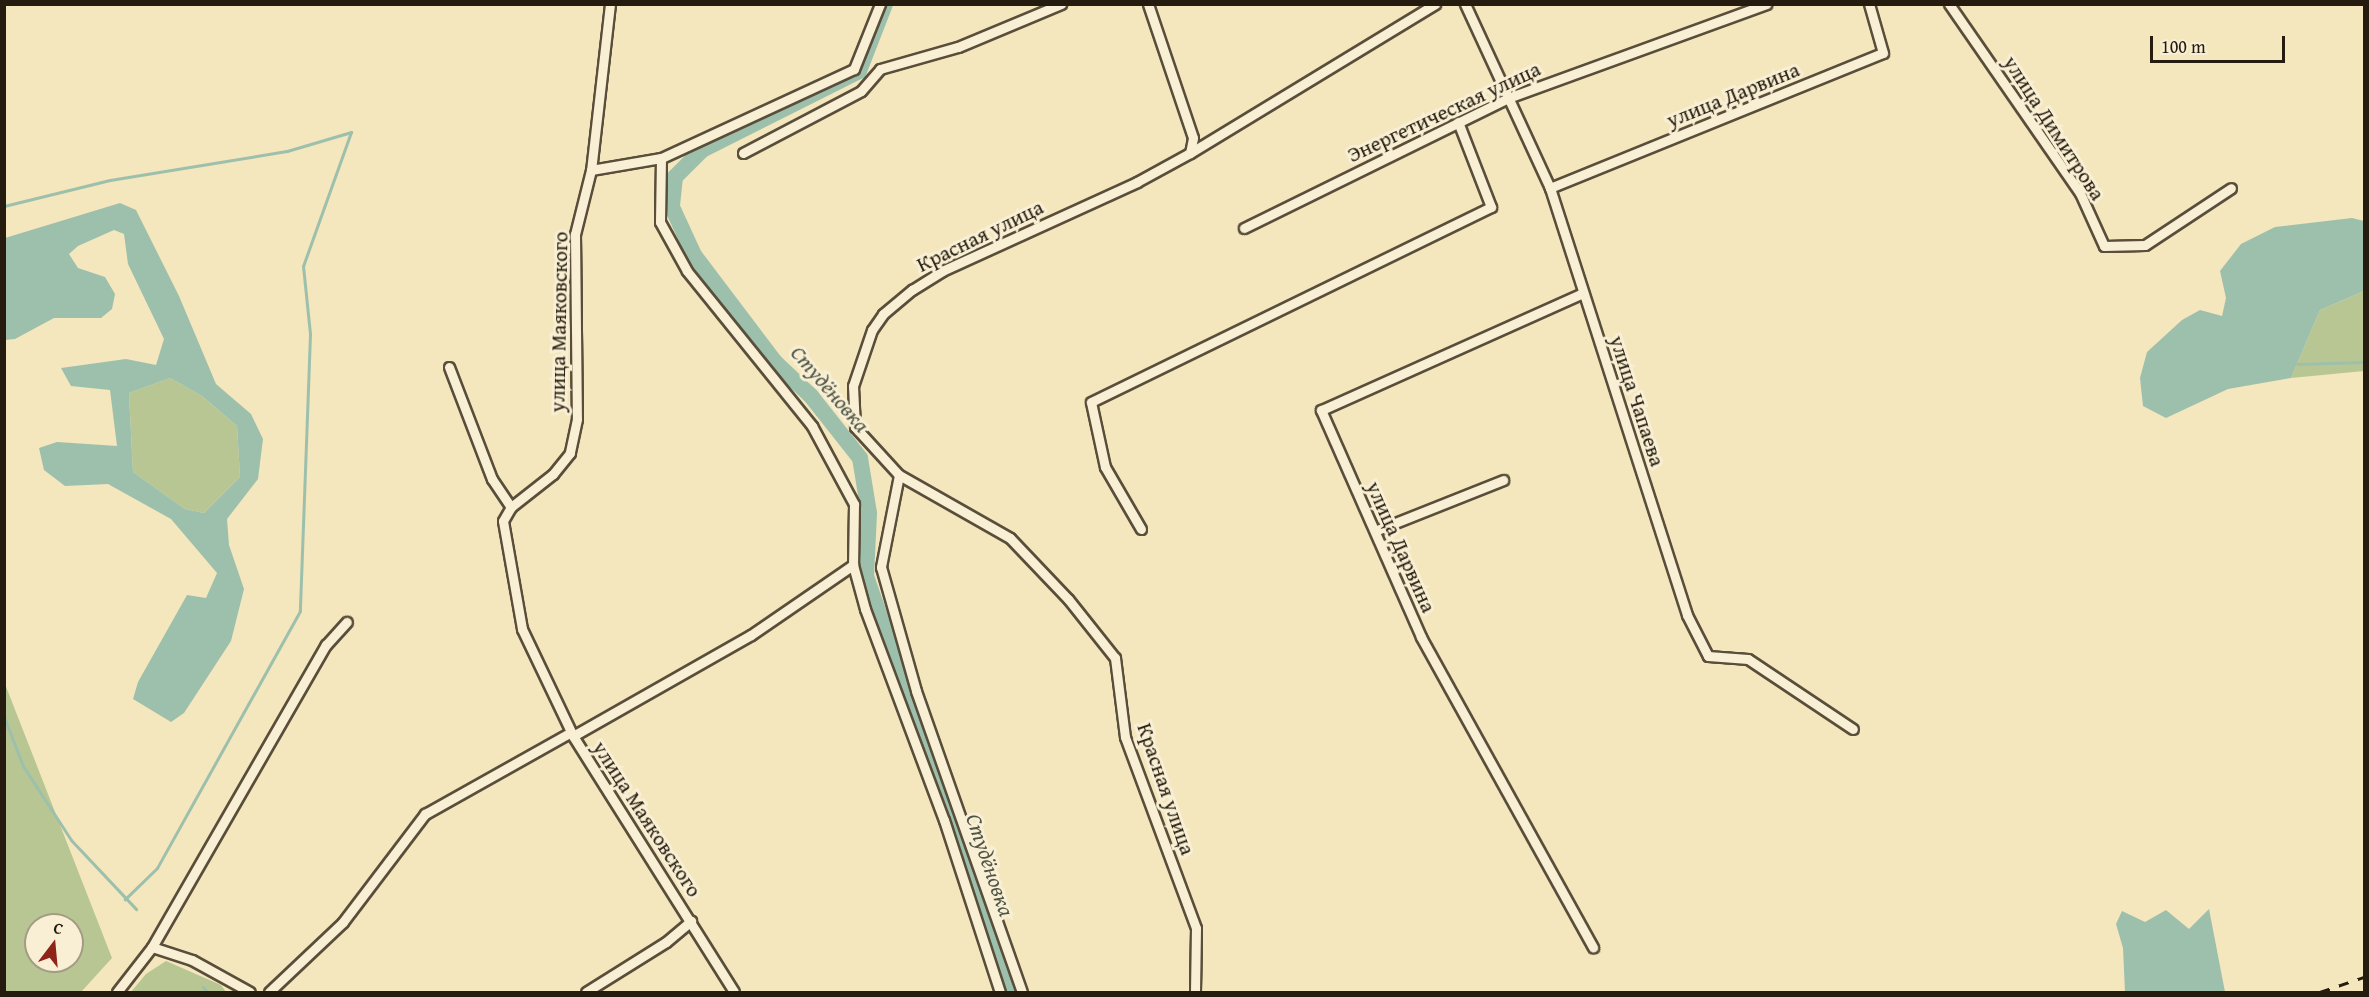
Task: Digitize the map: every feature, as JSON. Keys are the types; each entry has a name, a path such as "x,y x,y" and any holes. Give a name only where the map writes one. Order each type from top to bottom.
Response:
{"street":[{"name":"улица Маяковского","path":"610,4 591,170 575,234 577,419 570,453 553,474 512,507 503,521 522,629 572,734 734,993"},
{"path":"591,170 661,158 854,69 880,4"},
{"path":"743,153 861,92 880,69 958,47 1061,4"},
{"path":"1148,4 1193,138 1190,153"},
{"name":"Красная улица","path":"1195,993 1196,928 1125,736 1115,658 1068,599 1010,538 899,475 855,428 851,416 858,366 883,315 942,271 1137,182 1190,153 1435,4"},
{"name":"улица Чапаева","path":"1465,4 1550,188 1687,615 1708,656 1748,659 1853,729"},
{"name":"Энергетическая улица","path":"1244,228 1508,98 1766,4"},
{"name":"улица Дарвина","path":"1550,188 1883,53 1869,4"},
{"name":"улица Димитрова","path":"1949,4 2080,193 2104,246 2145,244 2231,189"},
{"path":"1141,528 1105,467 1091,402 1491,207 1458,122"},
{"path":"661,158 660,222 671,247 759,364 812,426 854,504 853,565 865,609 944,820 1000,993"},
{"name":"улица Дарвина","path":"1583,293 1321,410 1421,637 1593,947"},
{"path":"449,367 492,479 512,507"},
{"path":"899,475 881,567 916,691 1022,993"},
{"path":"1375,531 1503,480"},
{"name":"улица Маяковского","path":"269,993 343,922 425,814 752,635 853,565"},
{"path":"117,993 152,947 326,645 346,622"},
{"name":"улица Маяковского","path":"586,993 666,942 691,921"},
{"path":"152,947 192,960 250,993"}],"shaded area":[{"path":"120,203 136,210 179,296 216,384 251,414 263,439 258,479 227,519 229,545 244,589 231,641 184,713 171,722 133,699 138,682 187,595 206,598 217,573 171,519 108,484 65,486 44,470 39,448 57,442 117,446 110,390 71,386 61,368 126,359 156,365 164,339 128,264 124,234 114,230 78,246 69,254 78,268 105,277 115,294 112,309 101,318 54,318 15,339 5,340 5,238","holes":["170,378 202,396 237,426 240,477 204,513 185,509 133,472 129,393"]},
{"path":"2352,218 2364,221 2364,291 2320,310 2291,378 2228,389 2166,418 2143,406 2140,378 2147,352 2182,320 2200,310 2222,316 2226,298 2220,271 2241,244 2275,227"},
{"path":"2364,291 2364,371 2291,378 2320,310"},
{"path":"170,378 202,396 237,426 240,477 204,513 185,509 133,472 129,393"},
{"path":"5,684 112,958 81,992 5,992"},
{"path":"2209,909 2225,992 2125,992 2123,948 2116,924 2122,911 2145,922 2166,910 2189,929"},
{"path":"166,961 221,985 226,992 131,992 146,974"}],"waterway":[{"name":"Студёновка","path":"885,4 859,71 702,150 675,177 672,207 694,255 775,362 811,396 860,458 869,513 866,576 1010,992"},
{"path":"4,206 110,180 287,151 351,132 303,266 310,334 300,611 157,868 125,899"},
{"path":"2297,364 2364,362"},
{"path":"4,717 23,766 71,840 136,909"},
{"path":"203,987 207,992"}],"railway":[{"path":"2320,992 2364,977"}]}
